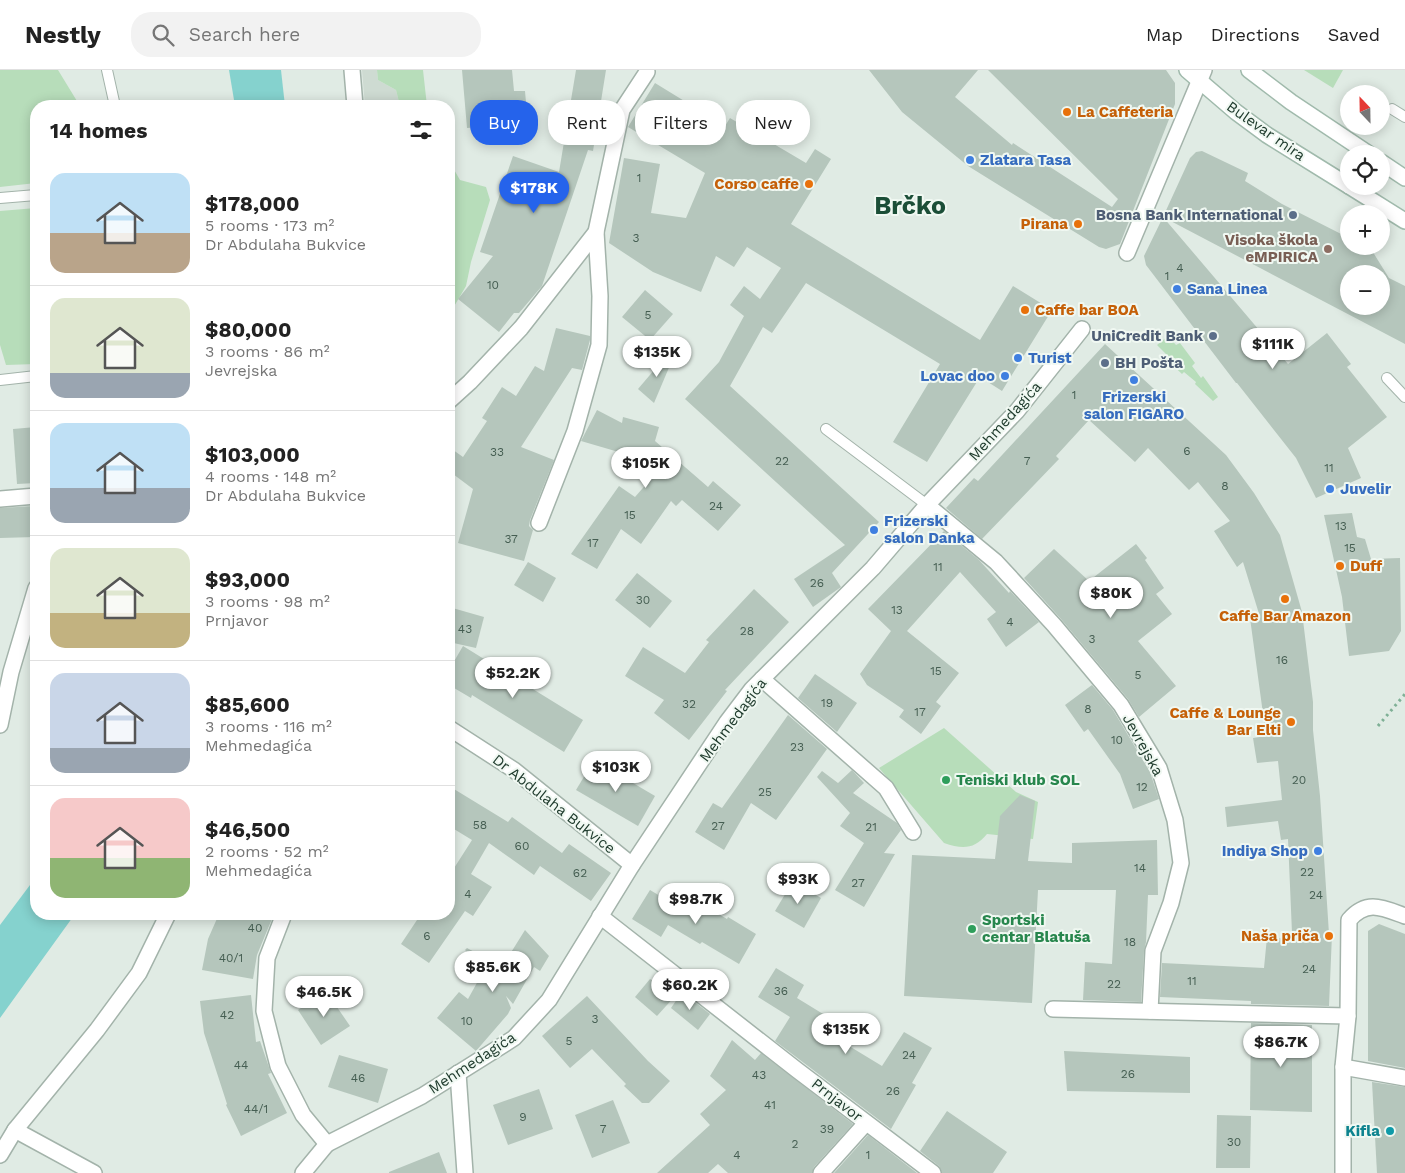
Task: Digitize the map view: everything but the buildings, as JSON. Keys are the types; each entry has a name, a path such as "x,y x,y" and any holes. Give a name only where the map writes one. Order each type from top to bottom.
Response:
{"street":[{"path":"352,70 354,100"},
{"name":"Bulevar mira","path":"1187,70 1202,76 1267,135 1340,180"},
{"path":"1249,70 1287,100 1355,145"},
{"path":"539,522 575,431 599,346 600,296 596,232 622,110 647,72"},
{"path":"1127,253 1202,76"},
{"path":"1390,168 1405,178"},
{"name":"Bulevar mira","path":"1363,195 1405,221"},
{"path":"455,396 521,328 596,232"},
{"name":"Mehmedagića","path":"327,1144 422,1096 514,1038 548,1000 632,865 727,722 762,679 873,568 927,504 1017,411 1082,329"},
{"path":"0,499 30,496"},
{"name":"Jevrejska","path":"927,504 996,562 1054,625 1121,705 1159,768 1176,820 1181,863 1171,903 1153,951 1150,1011"},
{"path":"0,725 11,672 30,608"},
{"path":"762,679 886,788 913,832"},
{"name":"Dr Abdulaha Bukvice","path":"455,732 514,770 632,865"},
{"path":"1343,1173 1344,1067 1348,1016 1349,920 1363,908 1374,906 1405,916"},
{"name":"Prnjavor","path":"600,916 933,1173"},
{"path":"0,1155 15,1130 98,1030 139,973 165,920"},
{"path":"282,920 267,958 264,1011 278,1066 303,1115 327,1144 303,1173"},
{"path":"1053,1009 1348,1016"},
{"path":"1344,1067 1405,1078"},
{"path":"458,1073 466,1173"},
{"path":"821,1173 866,1123"},
{"path":"15,1130 94,1173"}],"lane":[{"path":"107,70 114,100"},
{"path":"1392,109 1405,118"},
{"path":"0,198 30,196"},
{"path":"0,380 30,377"},
{"path":"1387,378 1405,397"},
{"path":"826,429 927,504"}],"path":[{"path":"1378,726 1405,694"}],"shaded area":[{"path":"362,70 377,70 378,80 396,90 398,100 364,100"}],"green space":[{"path":"0,70 58,70 76,100 30,100 30,184 0,187"},
{"path":"377,70 423,70 426,100 398,100 396,90 378,80"},
{"path":"1304,70 1343,70 1333,88"},
{"path":"455,171 460,180 486,187 490,200 471,262 466,286 455,305"},
{"path":"30,208 30,364 6,365 0,345 0,211"},
{"path":"1168,336 1176,345 1180,343 1195,363 1192,366 1201,378 1203,376 1218,397 1213,401 1195,384 1196,382 1184,372 1182,374 1164,357 1167,355 1157,345"},
{"name":"Teniski klub SOL","path":"944,728 1016,792 1038,802 1033,839 987,834 977,843 967,847 944,843 879,768"}],"water":[{"path":"229,70 281,70 284,100 234,100"},
{"path":"30,885 30,920 71,920 0,1018 0,925"}],"place":[{"name":"La Caffeteria","path":"1067,112"},
{"name":"Zlatara Tasa","path":"970,160"},
{"name":"Corso caffe","path":"809,184"},
{"name":"Bosna Bank International","path":"1293,215"},
{"name":"Pirana","path":"1078,224"},
{"name":"Visoka škola eMPIRICA","path":"1328,249"},
{"name":"Sana Linea","path":"1177,289"},
{"name":"Caffe bar BOA","path":"1025,310"},
{"name":"UniCredit Bank","path":"1213,336"},
{"name":"Turist","path":"1018,358"},
{"name":"BH Pošta","path":"1105,363"},
{"name":"Lovac doo","path":"1005,376"},
{"name":"Frizerski salon FIGARO","path":"1134,380"},
{"name":"Juvelir","path":"1330,489"},
{"name":"Frizerski salon Danka","path":"874,530"},
{"name":"Duff","path":"1340,566"},
{"name":"Caffe Bar Amazon","path":"1285,599"},
{"name":"Caffe & Lounge Bar Elti","path":"1291,722"},
{"name":"Teniski klub SOL","path":"946,780"},
{"name":"Indiya Shop","path":"1318,851"},
{"name":"Sportski centar Blatuša","path":"972,929"},
{"name":"Naša priča","path":"1329,936"},
{"name":"Kifla","path":"1390,1131"}],"district":[{"name":"Brčko","path":"910,205"}]}
